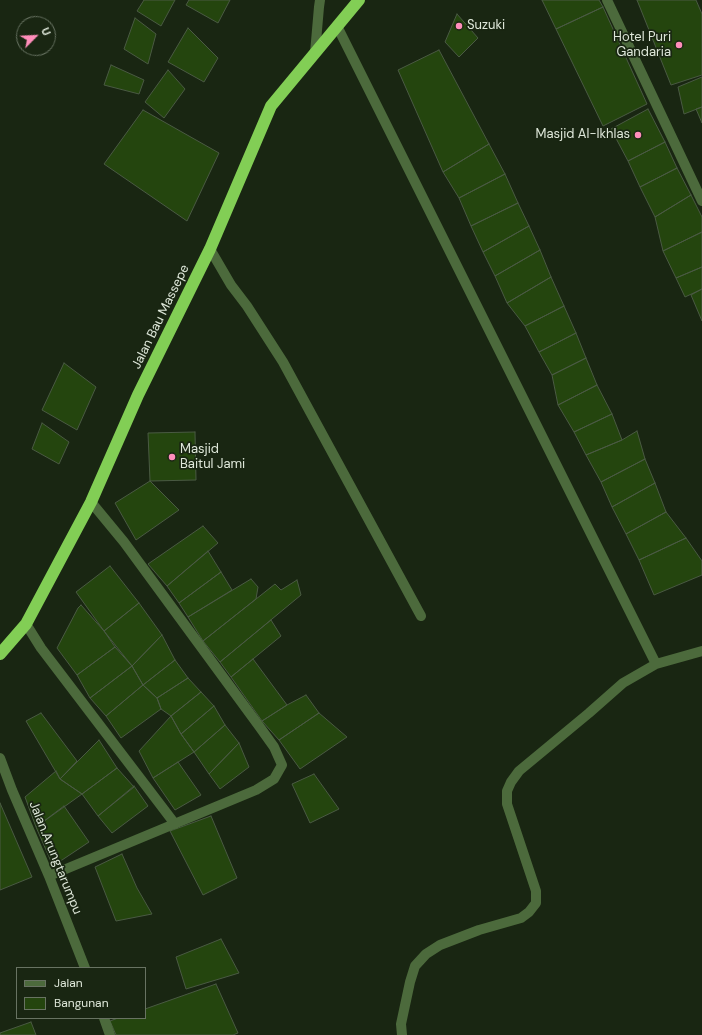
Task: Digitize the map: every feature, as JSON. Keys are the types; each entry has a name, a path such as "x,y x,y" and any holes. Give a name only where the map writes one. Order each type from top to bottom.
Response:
{"highway":[{"name":"Jalan Bau Massepe","path":"0,654 26,624 91,502 138,395 210,249 271,106 360,0"}],"street":[{"path":"315,53 320,0"},
{"path":"607,0 702,201"},
{"path":"337,26 656,664"},
{"path":"210,249 231,285 247,306 283,362 421,616"},
{"path":"49,876 256,790 274,779 282,765 274,747 259,726 124,542 91,502"},
{"path":"26,624 41,648 175,824"},
{"path":"402,1035 401,1024 410,982 415,966 426,954 440,945 479,930 521,918 536,904 536,891 507,804 507,791 511,782 519,771 623,683 656,664 702,650"},
{"name":"Jalan.Arungtarumpu","path":"0,758 85,967"},
{"path":"104,1019 110,1035"}],"building":[{"path":"144,0 175,0 161,26 137,11"},
{"path":"189,0 230,0 218,23 186,5"},
{"path":"542,0 599,0 603,7 556,29"},
{"name":"Hotel Puri Gandaria","path":"637,0 696,0 702,14 702,75 671,85"},
{"path":"603,7 647,104 603,126 556,29"},
{"name":"Suzuki","path":"457,14 478,38 459,57 445,42"},
{"path":"135,18 156,34 148,64 124,49"},
{"path":"188,28 218,58 204,82 168,62"},
{"path":"439,50 489,144 443,172 398,70"},
{"path":"111,65 144,80 139,94 104,85"},
{"path":"168,70 185,89 164,118 145,102"},
{"path":"702,77 702,107 684,114 678,87"},
{"path":"702,107 702,123 696,109"},
{"name":"Masjid Al-Ikhlas","path":"648,109 665,142 628,161 611,129"},
{"path":"143,110 219,153 187,221 104,164"},
{"path":"665,142 677,168 640,187 628,161"},
{"path":"489,144 505,174 459,198 443,172"},
{"path":"677,168 691,195 655,217 640,187"},
{"path":"505,174 518,203 471,226 459,198"},
{"path":"691,195 702,217 702,232 663,251 655,217"},
{"path":"518,203 529,226 483,252 471,226"},
{"path":"529,226 540,250 495,276 483,252"},
{"path":"702,232 702,267 676,278 663,251"},
{"path":"540,250 551,277 507,303 495,276"},
{"path":"702,267 702,289 685,297 676,278"},
{"path":"551,277 564,306 525,326 507,303"},
{"path":"702,289 702,321 691,295"},
{"path":"564,306 576,333 539,352 525,326"},
{"path":"576,333 586,358 552,375 539,352"},
{"path":"586,358 597,385 558,405 552,375"},
{"path":"64,363 96,387 77,430 42,410"},
{"path":"597,385 612,414 574,432 558,405"},
{"path":"612,414 622,440 586,455 574,432"},
{"path":"42,423 69,442 59,464 32,449"},
{"path":"637,431 645,459 601,482 586,455 622,440"},
{"name":"Masjid Baitul Jami","path":"195,432 196,480 150,481 148,433"},
{"path":"645,459 655,483 612,507 601,482"},
{"path":"150,481 179,510 136,540 115,503"},
{"path":"655,483 666,512 626,534 612,507"},
{"path":"666,512 686,538 639,560 626,534"},
{"path":"203,526 218,543 167,586 148,564"},
{"path":"686,538 702,561 702,575 654,595 639,560"},
{"path":"208,551 221,572 179,603 167,586"},
{"path":"110,566 139,603 104,631 76,592"},
{"path":"221,572 232,590 188,617 179,603"},
{"path":"251,579 258,587 256,599 203,641 188,617"},
{"path":"297,580 301,595 220,662 203,641 275,584 281,590"},
{"path":"139,603 162,635 132,666 104,631"},
{"path":"81,605 104,631 115,647 77,675 57,648"},
{"path":"271,620 281,636 231,677 220,662"},
{"path":"162,635 175,660 143,685 132,666"},
{"path":"115,647 132,666 90,698 77,675"},
{"path":"253,659 287,705 262,721 231,677"},
{"path":"175,660 188,678 157,698 143,685"},
{"path":"132,666 143,685 106,716 90,698"},
{"path":"188,678 201,692 171,716 161,709 157,698"},
{"path":"143,685 157,698 161,709 121,738 106,716"},
{"path":"201,692 214,706 181,734 171,716"},
{"path":"306,695 319,713 279,740 262,721"},
{"path":"214,706 225,725 194,752 181,734"},
{"path":"41,713 77,761 60,779 26,721"},
{"path":"319,713 347,737 300,769 279,740"},
{"path":"171,716 181,734 194,752 153,778 139,751"},
{"path":"225,725 239,743 209,774 194,752"},
{"path":"99,740 117,768 82,794 60,779"},
{"path":"239,743 249,767 220,789 209,774"},
{"path":"178,762 201,795 175,810 153,778"},
{"path":"117,768 134,787 98,816 82,794"},
{"path":"56,771 60,779 82,794 36,827 25,797"},
{"path":"314,774 339,809 310,823 292,784"},
{"path":"134,786 148,806 112,833 98,816"},
{"path":"0,803 32,877 0,890"},
{"path":"64,806 89,842 53,866 36,827"},
{"path":"211,816 237,878 203,895 170,831"},
{"path":"122,854 137,888 152,914 116,921 95,867"},
{"path":"221,939 239,973 186,989 176,957"},
{"path":"216,984 238,1033 233,1035 116,1035 110,1021 115,1019 146,1019 146,1009"},
{"path":"31,1022 36,1035 0,1035 0,1033"}],"place":[{"name":"Suzuki","path":"459,26"},
{"name":"Hotel Puri Gandaria","path":"679,45"},
{"name":"Masjid Al-Ikhlas","path":"638,135"},
{"name":"Masjid Baitul Jami","path":"172,457"}]}
